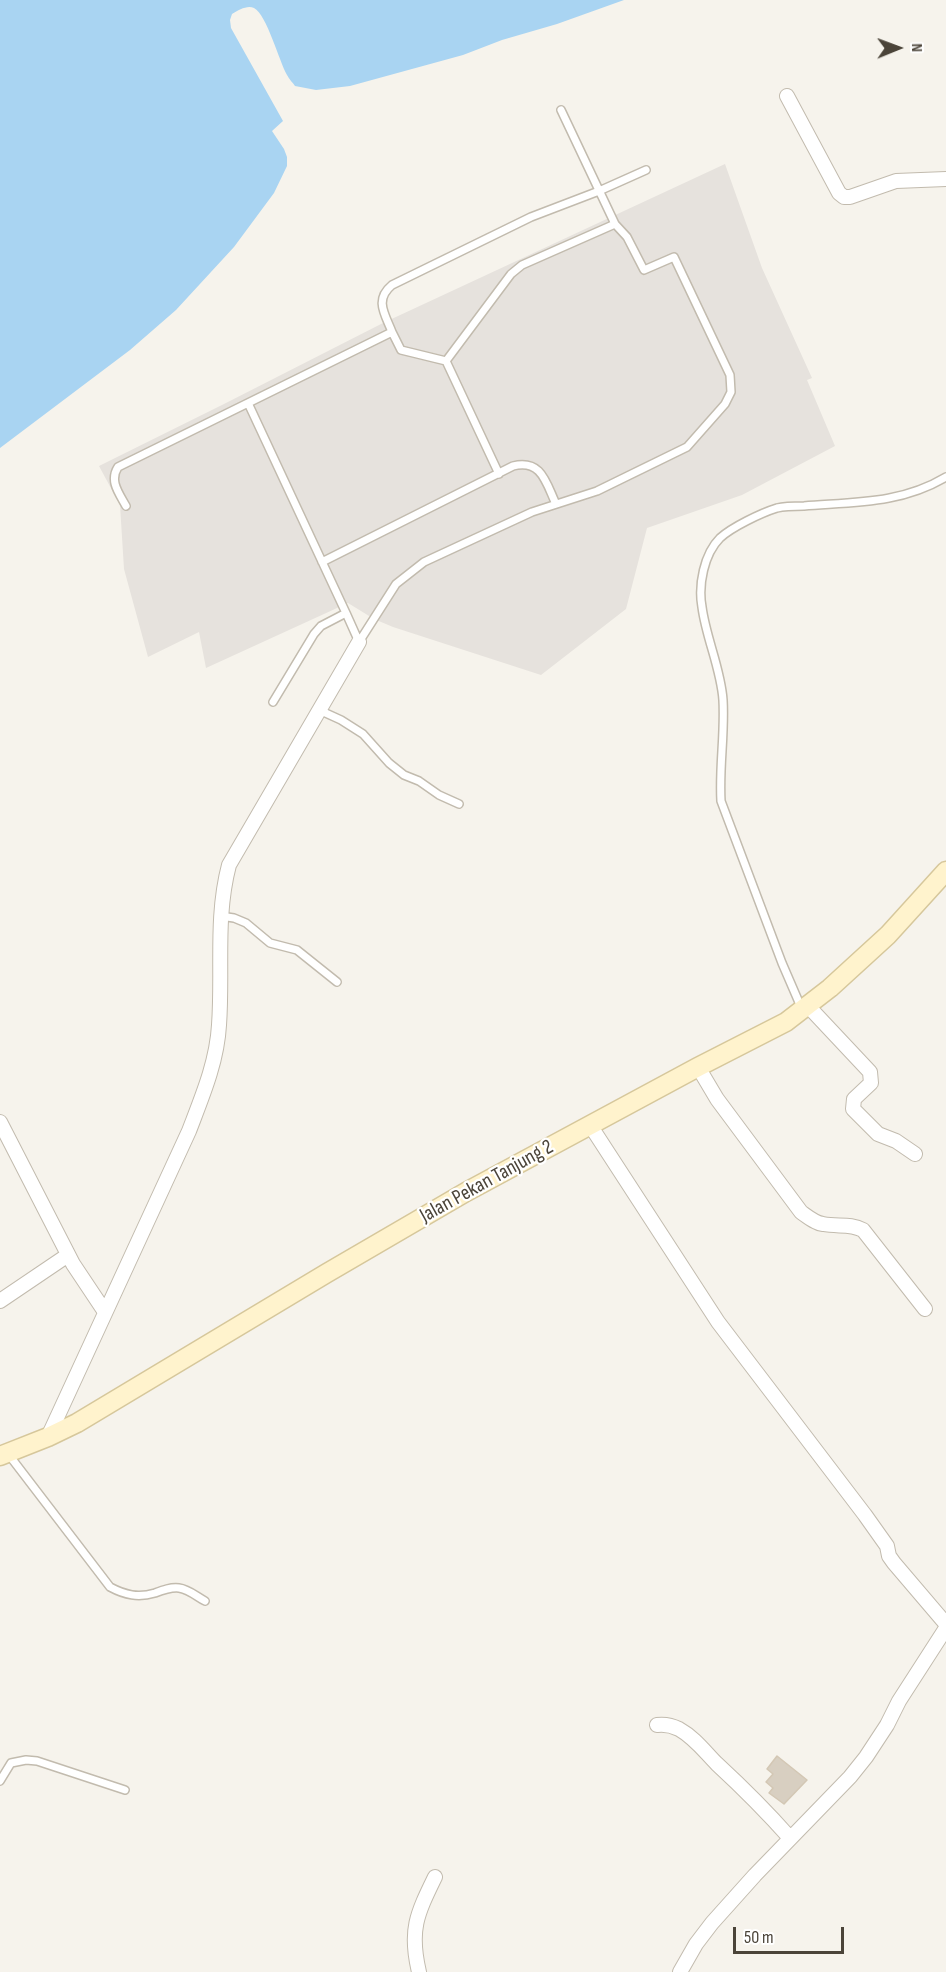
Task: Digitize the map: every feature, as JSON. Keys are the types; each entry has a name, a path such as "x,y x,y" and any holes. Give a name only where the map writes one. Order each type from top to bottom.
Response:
{"street":[{"path":"787,96 839,193 844,197 896,181 946,179"},
{"path":"48,1437 189,1131 202,1096 217,1047 220,916 229,865 359,642"},
{"name":"Jalan Pekan Tanjung 2","path":"4,1454 48,1437 107,1406 466,1192 786,1022 888,935 946,871"},
{"path":"805,1008 870,1072 871,1083 854,1099 853,1109 878,1134 896,1141 915,1154"},
{"path":"698,1067 717,1099 801,1212 822,1224 855,1226 863,1230 925,1309"},
{"path":"0,1122 68,1255 105,1312"},
{"path":"590,1125 718,1322 865,1515 887,1546 889,1556 894,1563 946,1626 899,1701 887,1725 850,1778 790,1838 712,1923 696,1944 680,1972"},
{"path":"0,1301 68,1255"},
{"path":"657,1725 669,1725 695,1740 750,1794 790,1838"},
{"path":"419,1972 414,1952 414,1930 419,1911 435,1877"}],"lane":[{"path":"359,642 396,584 417,567 532,513 597,491 687,447 714,419 731,392 730,375 674,256 644,270 627,237 615,224 561,110"},
{"path":"446,361 401,350 383,309 381,299 385,291 392,285 531,217 646,170"},
{"path":"446,361 511,273 522,265 615,224"},
{"path":"126,506 113,481 118,467 392,332"},
{"path":"446,361 499,474"},
{"path":"248,404 359,642"},
{"path":"322,562 521,464 537,468 556,504"},
{"path":"805,1008 782,963 720,801 723,699 701,606 701,581 708,556 720,538 741,524 777,508 875,501 905,496 946,477"},
{"path":"273,702 314,634 321,626 346,613"},
{"path":"319,710 363,734 404,776 418,781 439,795 459,804"},
{"path":"220,916 246,923 270,943 297,950 337,982"},
{"path":"4,1454 110,1587 136,1596 181,1588 205,1600"},
{"path":"0,1780 11,1763 26,1760 37,1761 125,1790"}],"shaded area":[{"path":"725,164 762,268 812,378 807,380 835,446 742,495 647,528 626,609 541,675 393,627 374,619 348,603 206,668 199,632 148,657 124,569 120,505 99,466 383,323"}],"water":[{"path":"0,0 624,0 463,55 350,86 316,90 295,86 284,68 259,12 249,7 232,14 231,28 283,121 272,131 287,157 287,166 274,193 234,247 176,310 130,350 0,448"}],"building":[{"path":"777,1756 807,1780 784,1804 769,1793 773,1788 766,1782 773,1774 767,1769"}]}
